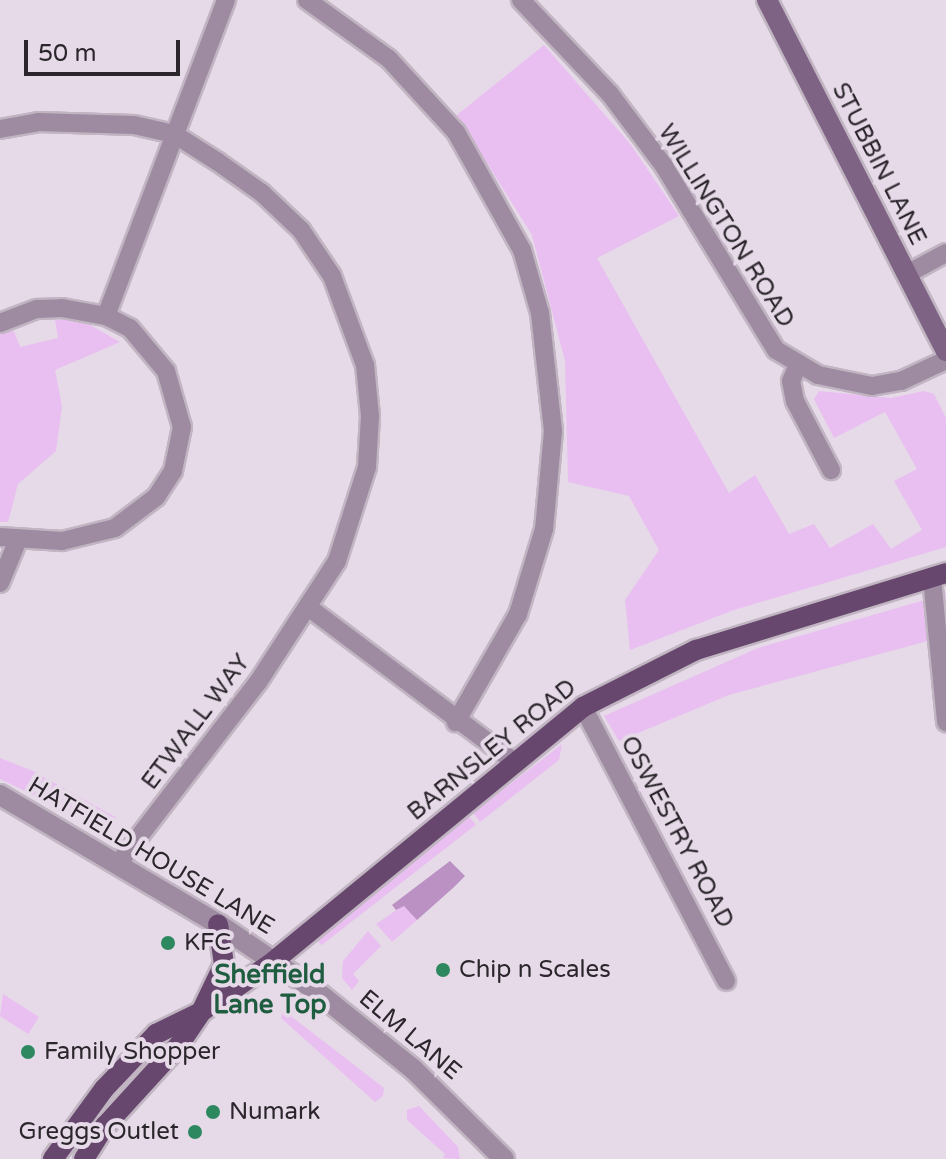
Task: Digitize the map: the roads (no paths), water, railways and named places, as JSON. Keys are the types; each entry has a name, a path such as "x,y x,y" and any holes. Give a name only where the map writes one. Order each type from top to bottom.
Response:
{"main road":[{"name":"STUBBIN LANE","path":"767,0 946,351"},
{"name":"BARNSLEY ROAD","path":"53,1159 133,1056 156,1034 201,1012 274,961 583,707 696,650 939,576"},
{"path":"201,1012 224,964 218,924"},
{"name":"BARNSLEY ROAD","path":"84,1159 105,1126 179,1045 201,1012"}],"street":[{"path":"106,316 226,0"},
{"path":"307,0 389,59 456,132 522,250 540,313 553,431 544,529 518,614 456,722"},
{"name":"WILLINGTON ROAD","path":"521,0 610,94 655,154 759,328 797,367 845,383 872,386 901,381 946,360"},
{"path":"0,129 81,122 174,134"},
{"name":"ETWALL WAY","path":"118,864 308,607 337,561 361,492 370,416 365,365 332,276 301,230 262,193 174,134"},
{"path":"907,274 946,253"},
{"path":"0,323 37,309 106,316 130,328 166,371 182,427 173,471 156,497 115,528 89,538 9,538 0,583"},
{"path":"797,367 791,381 795,401 831,470"},
{"path":"939,576 946,722"},
{"path":"308,607 456,722 516,763"},
{"name":"OSWESTRY ROAD","path":"583,707 726,981"},
{"name":"HATFIELD HOUSE LANE","path":"0,795 218,924 274,961"},
{"name":"ELM LANE","path":"274,961 413,1069 497,1156"}],"place":[{"name":"KFC","path":"168,943"},
{"name":"Chip n Scales","path":"443,970"},
{"name":"Family Shopper","path":"28,1052"},
{"name":"Numark","path":"213,1112"},
{"name":"Greggs Outlet","path":"195,1132"}],"district":[{"name":"Sheffield Lane Top","path":"270,990"}]}
